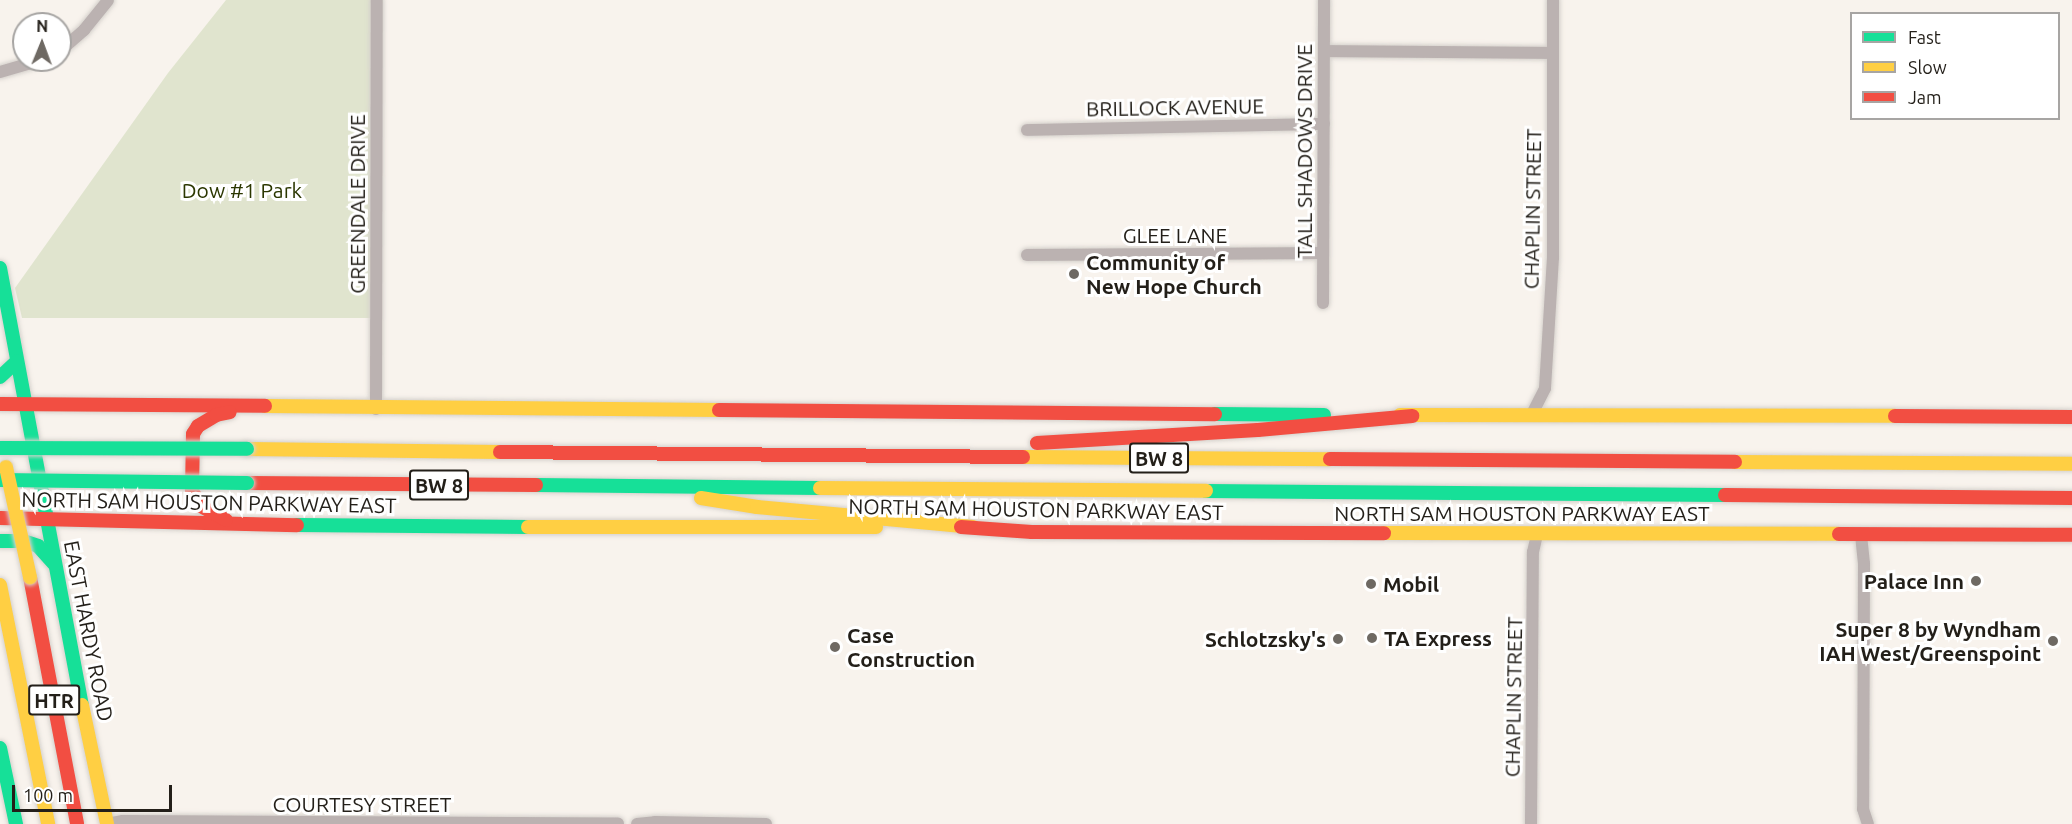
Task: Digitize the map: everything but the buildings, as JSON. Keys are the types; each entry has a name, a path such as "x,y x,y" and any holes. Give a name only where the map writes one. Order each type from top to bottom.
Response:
{"main road":[{"name":"EAST HARDY ROAD","path":"0,268 107,824"},
{"path":"0,377 17,361"},
{"path":"0,404 256,408 1412,416 1866,414 2072,417"},
{"path":"238,524 213,515 201,506 192,491 193,434 198,426 216,415 256,408"},
{"path":"634,454 1042,443 1258,430 1412,416"},
{"name":"HTR","path":"0,440 30,577 77,824"},
{"name":"BW 8","path":"0,448 2072,464"},
{"name":"NORTH SAM HOUSTON PARKWAY EAST","path":"0,480 2072,498"},
{"path":"631,486 757,507 973,527"},
{"name":"NORTH SAM HOUSTON PARKWAY EAST","path":"0,518 376,527 973,527 1042,532 2072,535"},
{"path":"0,542 23,541 38,546 56,566"},
{"name":"HTR","path":"0,585 48,824"},
{"path":"0,748 16,824"}],"street":[{"path":"72,40 84,30 108,0"},
{"name":"GREENDALE DRIVE","path":"376,409 377,0"},
{"name":"TALL SHADOWS DRIVE","path":"1323,303 1324,0"},
{"name":"CHAPLIN STREET","path":"1531,416 1545,388 1553,258 1553,0"},
{"path":"1324,51 1553,53"},
{"name":"BRILLOCK AVENUE","path":"1027,130 1324,124"},
{"name":"GLEE LANE","path":"1027,255 1323,253"},
{"name":"CHAPLIN STREET","path":"1531,824 1533,552 1537,534"},
{"path":"1861,535 1864,588 1863,809 1868,824"},
{"name":"COURTESY STREET","path":"107,824 123,822 618,824"},
{"path":"637,824 655,822 765,824"}],"green space":[{"name":"Dow #1 Park","path":"226,0 371,0 370,318 22,318 15,288 168,73"}],"traffic: fast":[{"path":"0,268 82,705"},
{"path":"0,377 17,361"},
{"path":"1215,414 1324,415"},
{"path":"0,448 247,449"},
{"path":"0,480 247,483"},
{"path":"536,485 820,488"},
{"path":"1206,491 1725,495"},
{"path":"297,525 528,527"},
{"path":"0,541 23,541 38,546 55,565"},
{"path":"0,748 16,824"}],"traffic: slow":[{"path":"265,406 719,410"},
{"path":"1400,415 1895,416"},
{"path":"247,449 500,452"},
{"path":"1023,457 1330,459"},
{"path":"1735,462 2072,464"},
{"path":"6,467 30,577"},
{"path":"820,488 1206,491"},
{"path":"701,498 757,507 973,527"},
{"path":"528,527 876,527"},
{"path":"1384,533 1839,534"},
{"path":"0,585 48,824"},
{"path":"82,705 107,824"}],"traffic: jam":[{"path":"0,404 265,406"},
{"path":"719,410 1215,414"},
{"path":"226,520 201,506 192,491 193,434 198,426 216,415 230,412"},
{"path":"1037,443 1258,430 1412,416"},
{"path":"1895,416 2072,417"},
{"path":"500,452 1023,457"},
{"path":"1330,459 1735,462"},
{"path":"247,483 536,485"},
{"path":"1725,495 2072,498"},
{"path":"0,518 297,525"},
{"path":"961,527 1032,532 1384,533"},
{"path":"1839,534 2072,535"},
{"path":"30,577 77,824"}],"place":[{"name":"Community of New Hope Church","path":"1074,274"},
{"name":"Palace Inn","path":"1976,581"},
{"name":"Mobil","path":"1371,584"},
{"name":"TA Express","path":"1372,638"},
{"name":"Schlotzsky's","path":"1338,639"},
{"name":"Super 8 by Wyndham IAH West/Greenspoint","path":"2053,641"},
{"name":"Case Construction","path":"835,647"}]}
